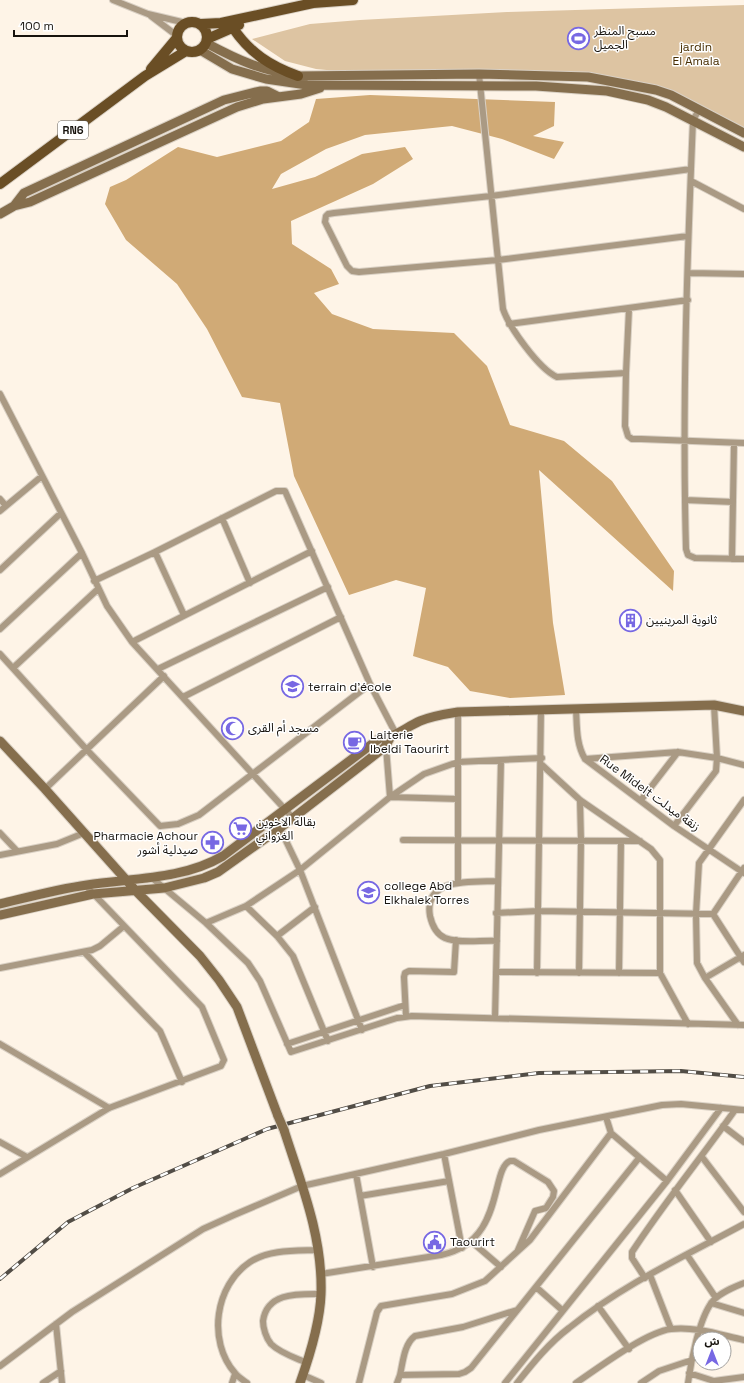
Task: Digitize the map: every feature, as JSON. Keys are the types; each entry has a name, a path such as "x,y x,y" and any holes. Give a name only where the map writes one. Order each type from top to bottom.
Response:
{"main road":[{"name":"RN6","path":"145,76 176,37 178,29 186,23 194,22 201,24 221,22 266,13 313,1 353,0"},
{"name":"RN6","path":"0,184 145,76 186,51 204,44 233,28 266,13"},
{"path":"201,24 206,31 204,44"},
{"path":"233,28 242,42 259,57 283,71 298,76"},
{"path":"176,37 178,44 186,51"}],"street":[{"path":"113,0 148,14 186,23"},
{"path":"148,14 176,37"},
{"path":"204,44 241,62 268,71 298,76 479,74 573,76 617,82 656,90 744,133"},
{"path":"204,44 232,69 266,79 324,86 549,86 607,91 648,100 694,120 744,147"},
{"path":"479,74 503,309 509,324 547,371 557,376 626,372"},
{"path":"0,214 14,206 30,202 237,107 277,96 301,94 324,86"},
{"path":"699,110 694,120 688,236 689,273 684,441 686,549 688,555 695,558 744,559"},
{"path":"688,236 498,260 359,272 352,271 348,266 325,222 326,216 334,213 491,196 691,169"},
{"path":"691,181 744,209"},
{"path":"689,273 744,274"},
{"path":"509,324 688,300"},
{"path":"629,309 626,372 626,426 628,436 641,439 744,443"},
{"path":"0,394 3,406 42,476 116,621 132,642 254,773 292,817"},
{"path":"732,559 734,443"},
{"path":"0,511 42,476"},
{"path":"94,580 155,552 276,491 285,491 393,736"},
{"path":"0,499 6,506"},
{"path":"685,500 733,502"},
{"path":"0,570 61,513"},
{"path":"222,518 250,583"},
{"path":"132,642 312,551"},
{"path":"155,552 184,615"},
{"path":"0,629 82,553"},
{"path":"158,669 328,587"},
{"path":"12,668 98,588"},
{"path":"183,696 341,617"},
{"path":"0,654 87,750 160,826 178,824 191,820 370,684"},
{"path":"45,789 164,676"},
{"path":"674,826 713,776 718,758 714,705"},
{"path":"0,904 85,885 152,878 201,868 211,864 275,818 380,738 393,736 436,715 458,712 714,705 744,711"},
{"name":"Rue Midelt زنقة ميدلت","path":"576,709 577,738 581,753 585,759 674,826 743,871"},
{"path":"537,972 542,710"},
{"path":"458,712 458,882"},
{"path":"0,915 93,894 164,888 204,878 218,872 280,828 292,817 385,747 393,736"},
{"path":"380,738 385,747 390,796"},
{"path":"0,741 136,891 200,956 232,998 241,1017 284,1130 302,1186 319,1250 321,1294 307,1363 302,1379 321,1383"},
{"path":"641,800 678,752"},
{"path":"585,759 678,752 718,758 744,765"},
{"path":"495,1018 497,940 496,913 501,760"},
{"path":"206,923 246,906 300,870 390,796 424,774 458,762 501,760 542,762 580,800 651,849 660,860 660,972 688,1024"},
{"path":"390,796 458,799"},
{"path":"579,973 581,841 580,800"},
{"path":"741,1025 705,978 697,963 696,914 698,867 701,858 744,800"},
{"path":"275,818 300,870 362,1030"},
{"path":"0,833 17,852"},
{"path":"0,855 57,844 84,833"},
{"path":"403,840 640,841"},
{"path":"619,973 621,841"},
{"path":"713,914 743,871"},
{"path":"152,878 206,923 253,969 260,981 289,1050 293,1052 406,1016 741,1025"},
{"path":"497,881 458,882 444,886 436,892 431,900 429,911 431,924 437,932 445,938 456,940 497,940"},
{"path":"0,1174 109,1108 182,1082 221,1066 224,1060 202,1007 85,885"},
{"path":"246,906 277,936 293,956 328,1041"},
{"path":"277,936 315,907"},
{"path":"496,913 538,911 713,914"},
{"path":"705,978 743,958 713,914"},
{"path":"0,968 84,952 100,946 124,926"},
{"path":"406,1016 405,973 409,971 454,972 456,940"},
{"path":"84,952 160,1031 182,1082"},
{"path":"496,972 660,972"},
{"path":"287,1044 405,1005"},
{"path":"0,1044 109,1108"},
{"path":"0,1366 56,1324 203,1229 234,1214 302,1186 444,1154 539,1130 662,1105 681,1104 744,1110"},
{"path":"505,1383 562,1310 667,1181 721,1108"},
{"path":"671,1329 647,1277 632,1256 632,1252 675,1190 702,1157 735,1110"},
{"path":"606,1117 610,1133 667,1181"},
{"path":"723,1126 744,1142"},
{"path":"359,1383 377,1312 381,1306 452,1294 484,1281 502,1267 530,1240 610,1133"},
{"path":"0,1142 28,1157"},
{"path":"444,1154 462,1248"},
{"path":"702,1157 744,1212"},
{"path":"400,1375 458,1374 465,1372 536,1287 639,1158"},
{"path":"321,1274 373,1267 452,1252 462,1248 472,1242 492,1210 502,1169 508,1162 514,1161 548,1182 554,1191 553,1197 546,1208 535,1211 516,1254"},
{"path":"356,1174 373,1267"},
{"path":"360,1196 449,1181"},
{"path":"675,1190 711,1242"},
{"path":"517,1383 554,1341 568,1328 598,1306 647,1277 744,1224"},
{"path":"472,1242 502,1267"},
{"path":"247,1383 235,1374 225,1357 220,1338 219,1315 222,1296 227,1286 238,1272 247,1265 266,1255 286,1251 319,1250"},
{"path":"687,1255 713,1300 744,1313"},
{"path":"699,1330 713,1300 744,1283"},
{"path":"536,1287 562,1310"},
{"path":"307,1363 271,1344 263,1325 264,1314 268,1306 275,1300 299,1294 321,1294"},
{"path":"598,1306 629,1349"},
{"path":"398,1383 408,1345 410,1340 415,1336 463,1327 517,1310"},
{"path":"56,1324 62,1383"},
{"path":"576,1383 654,1334 671,1329 699,1330 744,1340"},
{"path":"688,1383 692,1360"},
{"path":"641,1383 659,1371 692,1360"},
{"path":"43,1383 61,1371"},
{"path":"689,1373 714,1381 744,1377"},
{"path":"232,1383 235,1374"}],"green space":[{"name":"jardin El Amala","path":"744,5 744,128 622,80 358,73 316,69 285,61 252,39 310,24 360,20 507,12"}],"shaded area":[{"path":"370,95 555,102 554,126 533,136 564,142 554,159 502,139 452,126 365,135 326,149 281,174 272,189 315,177 362,154 405,147 413,159 373,184 291,221 292,244 331,269 339,284 314,293 332,314 373,329 454,333 487,366 510,425 564,441 612,481 674,571 673,591 539,470 553,623 565,695 510,698 470,691 448,667 413,656 426,588 396,580 349,595 294,476 280,403 242,397 207,329 177,284 126,240 105,204 110,187 126,180 178,147 217,157 281,141 309,122 316,99"}],"railway":[{"path":"0,1279 68,1222 133,1188 267,1129 430,1086 539,1073 681,1071 744,1077"}],"place":[{"name":"مسبح المنظر الجميل","path":"578,38"},
{"name":"ثانوية المرينيين","path":"631,620"},
{"name":"terrain d'école","path":"293,687"},
{"name":"مسجد أم القرى","path":"233,728"},
{"name":"Laiterie lbeldi Taourirt","path":"355,742"},
{"name":"بقالة الاخوين الغزواني","path":"241,829"},
{"name":"Pharmacie Achour صيدلية أشور","path":"213,843"},
{"name":"college Abd Elkhalek Torres","path":"368,893"},
{"name":"Taourirt","path":"435,1242"}]}
